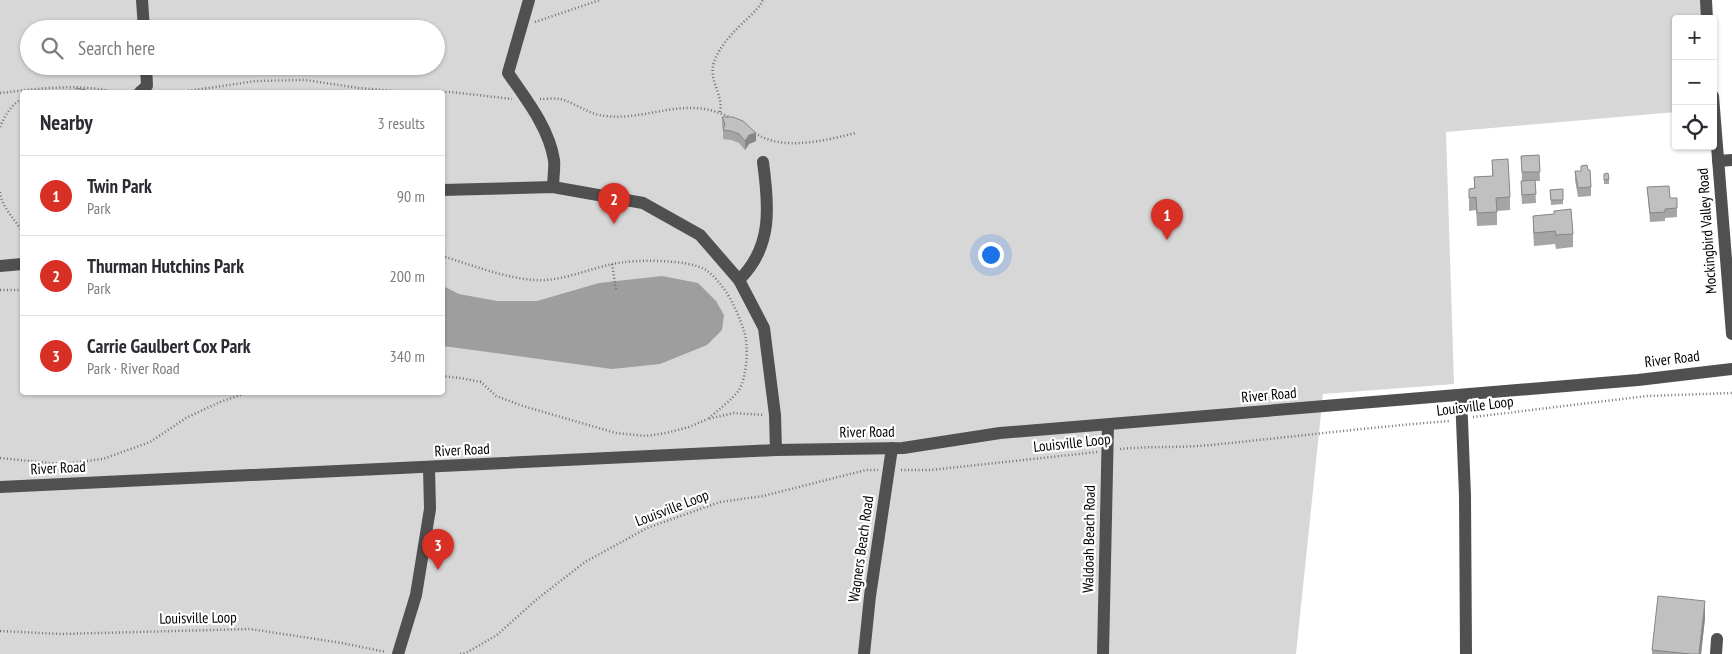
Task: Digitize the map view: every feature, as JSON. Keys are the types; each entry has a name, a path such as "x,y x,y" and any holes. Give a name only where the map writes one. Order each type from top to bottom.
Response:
{"street":[{"path":"142,0 143,20"},
{"path":"529,0 508,73 529,104 546,135 554,160 553,187"},
{"path":"1706,0 1707,15"},
{"path":"142,90 147,86 146,75"},
{"name":"Mockingbird Valley Road","path":"1714,105 1732,334"},
{"path":"1718,161 1732,160"},
{"path":"739,280 750,270 760,252 768,216 763,162"},
{"path":"445,190 553,187 643,203 700,235 739,280 764,328 775,416 776,450"},
{"path":"0,266 20,264"},
{"name":"River Road","path":"0,487 776,450 903,448 1000,433 1638,380 1732,369"},
{"path":"1462,395 1466,654"},
{"name":"Waldoah Beach Road","path":"1103,654 1108,424"},
{"name":"Wagners Beach Road","path":"864,654 870,596 892,448"},
{"path":"392,653 416,595 430,509 429,468"},
{"path":"1716,654 1717,639"}],"path":[{"path":"522,26 600,0"},
{"path":"720,112 721,107 714,85 712,69 714,60 733,33 760,6 763,0"},
{"path":"68,90 106,90"},
{"path":"0,93 20,92"},
{"path":"0,127 11,108 20,100"},
{"path":"0,192 6,210 20,228"},
{"path":"445,257 502,274 535,280 556,278 612,264 649,260 681,263 705,269 718,281 738,312 747,340 744,374 739,390 708,419"},
{"path":"612,264 616,290"},
{"path":"0,290 20,290"},
{"path":"445,376 481,382 496,396 523,406 616,433 646,436 666,434 708,419 734,413 775,416"},
{"name":"Louisville Loop","path":"460,654 466,653 497,635 536,600 585,562 647,528 720,502 763,496 866,470 932,470 1140,447 1208,446 1353,429 1455,421 1462,418 1647,396 1732,393"},
{"path":"0,458 61,464 103,459 150,442 186,418 220,402 241,395"},
{"name":"Louisville Loop","path":"0,631 61,634 250,629 342,643 392,653"}],"shaded area":[{"path":"0,0 1702,0 1704,15 1672,15 1672,112 1446,132 1454,384 1323,394 1296,654 0,654"},
{"path":"662,276 698,283 716,301 724,315 722,330 707,345 660,364 612,369 445,346 445,287 459,294 497,301 537,301 599,283"}],"building":[{"path":"722,117 733,117 743,121 756,133 749,135 745,141 739,134 723,130 725,124"},
{"path":"1539,155 1540,172 1522,172 1521,156"},
{"path":"1508,159 1510,197 1496,198 1497,212 1477,213 1476,197 1469,198 1469,189 1475,188 1474,177 1493,176 1492,160"},
{"path":"1587,165 1588,170 1590,170 1591,187 1578,188 1575,171 1581,171 1581,166"},
{"path":"1608,173 1609,179 1604,180 1604,174"},
{"path":"1535,180 1536,194 1522,195 1521,181"},
{"path":"1669,186 1670,198 1677,198 1677,208 1665,209 1665,212 1650,213 1647,187"},
{"path":"1563,189 1563,200 1551,200 1550,190"},
{"path":"1571,209 1573,234 1556,235 1555,231 1534,233 1533,216 1554,214 1554,211"},
{"path":"1658,596 1705,601 1699,654 1652,650"}],"place":[{"name":"Thurman Hutchins Park","path":"614,224"},
{"name":"Twin Park","path":"1167,240"},
{"name":"Carrie Gaulbert Cox Park","path":"438,570"}]}
